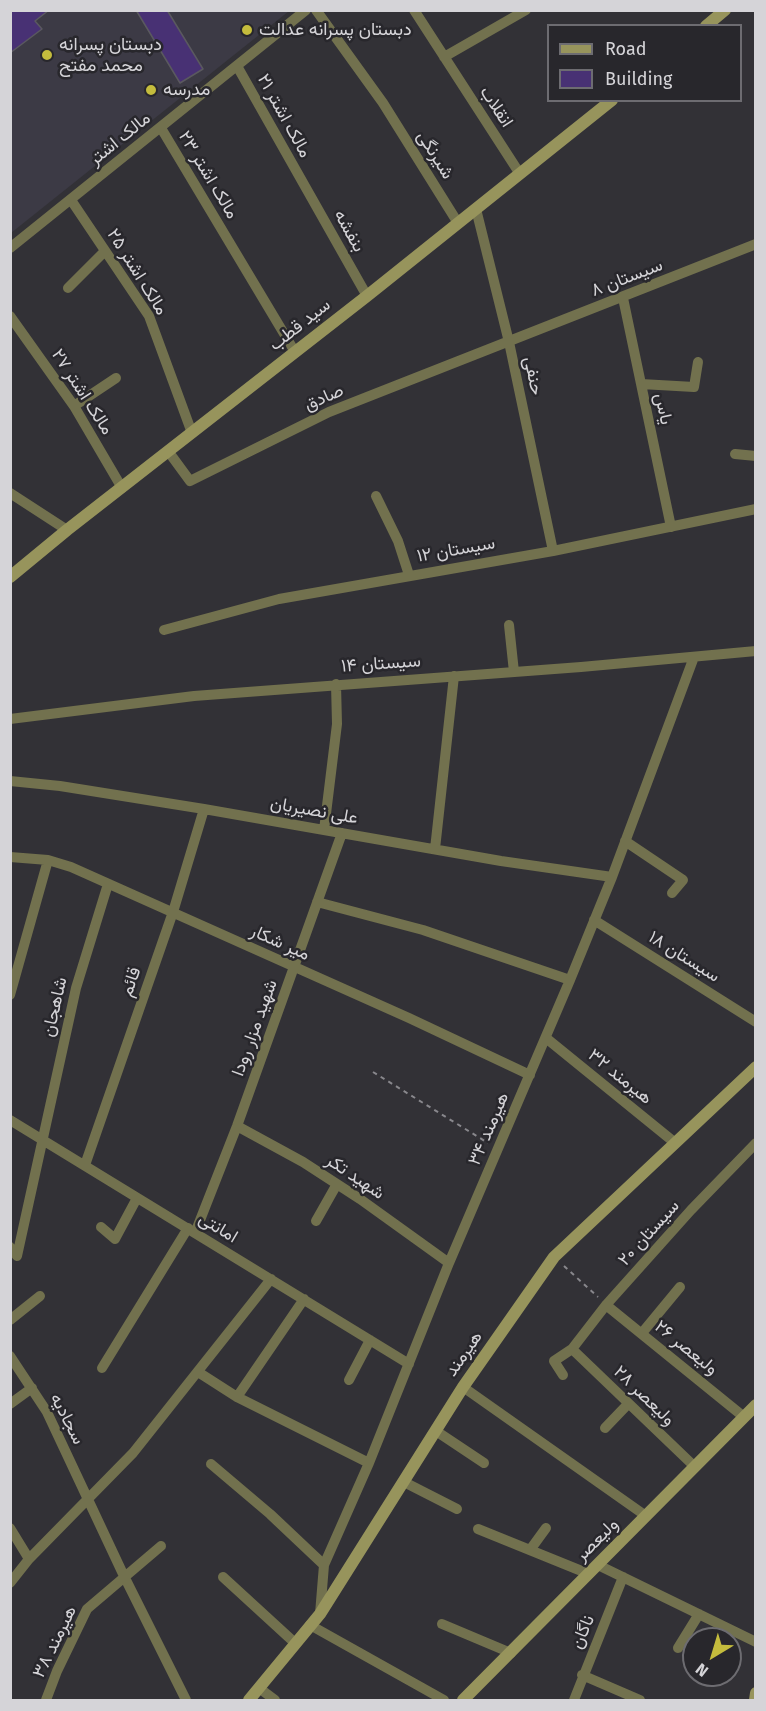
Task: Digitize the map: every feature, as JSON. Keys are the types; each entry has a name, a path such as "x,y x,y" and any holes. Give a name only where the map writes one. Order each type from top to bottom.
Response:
{"street":[{"name":"مالک اشتر","path":"10,248 306,10"},
{"name":"شیرنگی","path":"316,10 383,103 458,223"},
{"name":"انقلاب","path":"414,10 520,174"},
{"path":"444,57 526,10"},
{"path":"708,24 725,10"},
{"name":"مالک اشتر ۲۱","path":"237,66 302,181"},
{"name":"سید قطب","path":"10,577 610,102"},
{"name":"مالک اشتر ۲۳","path":"160,128 294,352"},
{"name":"بنفشه","path":"302,181 367,296"},
{"name":"مالک اشتر ۲۵","path":"71,200 149,316 192,433"},
{"name":"حنفی","path":"476,209 509,342 553,550"},
{"name":"سیستان ۸","path":"509,342 756,244"},
{"path":"68,288 105,251"},
{"name":"یاس","path":"623,298 671,527"},
{"name":"مالک اشتر ۲۷","path":"10,316 74,406 122,488"},
{"name":"صادق","path":"168,452 190,481 329,412 509,342"},
{"path":"641,384 694,387 698,362"},
{"path":"74,406 116,378"},
{"path":"735,454 756,456"},
{"path":"10,493 68,530"},
{"path":"376,496 398,541 409,575"},
{"name":"سیستان ۱۲","path":"164,630 279,599 553,550 756,509"},
{"path":"509,625 514,672"},
{"name":"سیستان ۱۴","path":"10,719 194,696 756,651"},
{"name":"هیرمند ۳۴","path":"320,1614 324,1565 369,1463 449,1263 546,1038 612,877 694,657"},
{"path":"435,849 454,676"},
{"path":"324,830 338,724 336,684"},
{"name":"علی نصیریان","path":"10,781 60,786 612,877"},
{"name":"قائم","path":"85,1165 173,912 204,809"},
{"name":"شهید مزار رودا","path":"102,1368 191,1230 237,1126 342,833"},
{"path":"625,841 683,880 672,893"},
{"name":"میر شکار","path":"10,857 48,860 71,867 409,1018 530,1075"},
{"path":"10,995 48,860"},
{"name":"شاهجان","path":"10,1247 17,1256 76,988 108,884"},
{"path":"317,902 423,930 570,980"},
{"name":"سیستان ۱۸","path":"594,920 756,1022"},
{"name":"هیرمند ۳۲","path":"546,1038 674,1142"},
{"name":"هیرمند","path":"249,1701 320,1614 463,1387 554,1257 756,1067"},
{"name":"امانتی","path":"10,1120 409,1364"},
{"name":"شهید تکر","path":"237,1126 303,1162 449,1263"},
{"name":"سیستان ۲۰","path":"563,1375 554,1361 572,1349 606,1305 756,1143"},
{"path":"316,1221 337,1184"},
{"path":"101,1227 114,1239 137,1198"},
{"path":"10,1583 29,1559 133,1453 271,1279"},
{"path":"642,1333 680,1287"},
{"path":"10,1320 40,1296"},
{"path":"237,1397 304,1299"},
{"name":"ولیعصر ۲۶","path":"606,1305 744,1417"},
{"path":"350,1380 370,1340"},
{"name":"ولیعصر ۲۸","path":"572,1349 694,1467"},
{"name":"سجادیه","path":"10,1356 47,1412 88,1500"},
{"path":"198,1372 237,1397 369,1463"},
{"path":"463,1387 646,1516"},
{"path":"10,1404 32,1388"},
{"path":"605,1428 628,1404"},
{"name":"ولیعصر","path":"463,1701 756,1405"},
{"path":"436,1431 484,1463"},
{"path":"211,1464 270,1514 324,1565"},
{"path":"404,1482 457,1509"},
{"path":"88,1500 186,1701"},
{"path":"10,1528 29,1559"},
{"path":"530,1550 546,1528"},
{"path":"478,1529 530,1550 623,1577 756,1642"},
{"name":"هیرمند ۳۸","path":"46,1701 57,1671 87,1609 161,1546"},
{"path":"223,1577 295,1643"},
{"name":"ناگان","path":"574,1701 582,1675 623,1577"},
{"path":"678,1648 699,1614"},
{"path":"442,1624 511,1653"},
{"path":"310,1625 444,1701"},
{"path":"582,1675 640,1701"},
{"path":"259,1688 275,1701"},
{"path":"755,1701 756,1693"}],"path":[{"path":"373,1072 498,1149"},
{"path":"554,1257 606,1305"}],"shaded area":[{"path":"11,11 289,11 11,233"}],"building":[{"path":"10,10 49,10 35,21 42,29 10,53"},
{"path":"136,10 167,10 203,69 180,83"}],"place":[{"name":"دبستان پسرانه عدالت","path":"247,30"},
{"name":"دبستان پسرانه محمد مفتح","path":"47,55"},
{"name":"مدرسه","path":"151,90"}]}
